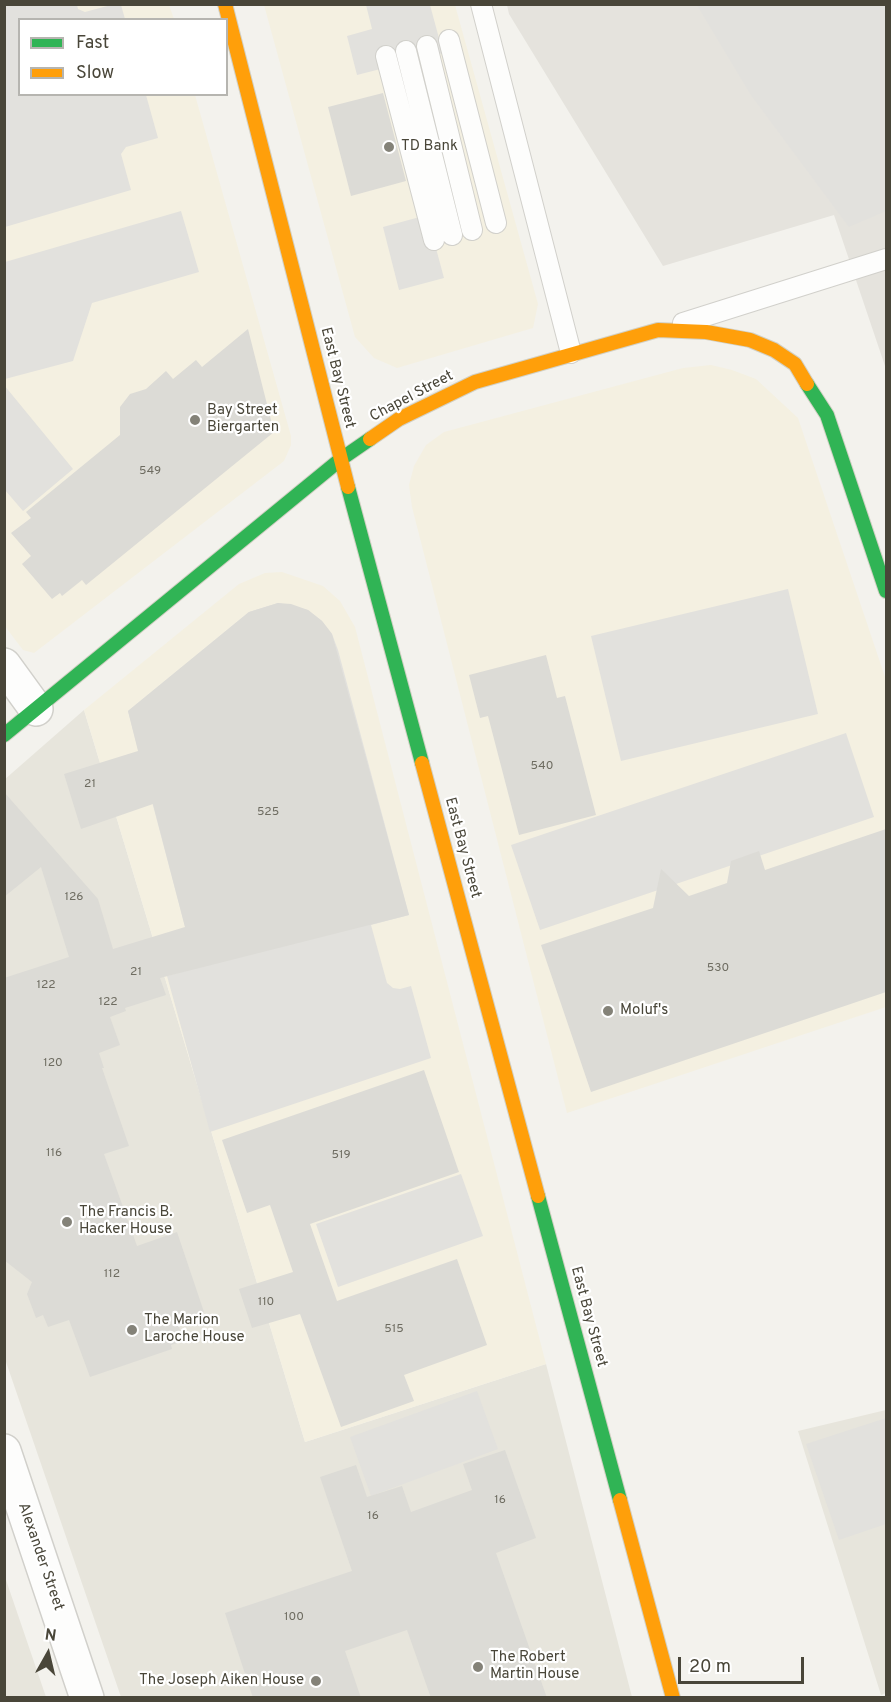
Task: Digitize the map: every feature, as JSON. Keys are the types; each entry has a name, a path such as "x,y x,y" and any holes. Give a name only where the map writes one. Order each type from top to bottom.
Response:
{"main road":[{"name":"East Bay Street","path":"225,4 340,459 674,1698"},
{"name":"Chapel Street","path":"4,735 340,459 399,419 475,382 658,330 706,332 750,340 774,350 795,364 826,415 886,591"}],"street":[{"path":"4,665 36,709"},
{"name":"Alexander Street","path":"4,1451 87,1698"}],"lane":[{"path":"481,4 572,353"},
{"path":"449,40 496,223"},
{"path":"427,46 472,230"},
{"path":"386,56 443,237 406,51"},
{"path":"658,330 886,259"}],"shaded area":[{"path":"5,4 77,5 78,9 85,12 111,5 121,5 125,18 18,18 18,96 146,96 158,138 126,147 121,154 131,190 5,227"},
{"path":"4,5 169,5 174,18 18,18 18,96 195,96 291,436 291,445 284,461 34,653 23,650 4,625"},
{"path":"264,5 455,5 538,304 533,328 397,368 374,358 355,337"},
{"path":"366,5 430,5 443,53 357,75 347,36 372,29"},
{"path":"507,5 886,5 886,369 834,215 663,266 509,14"},
{"path":"697,5 886,5 886,211 849,227 751,95"},
{"path":"181,211 199,272 92,303 73,361 5,379 5,262"},
{"path":"427,215 444,278 399,290 383,227"},
{"path":"711,365 756,379 798,418 886,680 886,1007 567,1113 412,507 409,485 414,466 426,445 444,432 683,368"},
{"path":"4,385 73,469 23,511 5,490"},
{"path":"282,572 323,586 340,601 355,627 546,1364 305,1442 84,710 239,584 265,573"},
{"path":"788,589 818,714 621,761 591,636"},
{"path":"278,603 308,610 322,621 332,634 338,650 409,915 371,925 387,983 393,988 400,989 411,986 431,1058 210,1132 167,976 196,968 128,711 249,612"},
{"path":"84,710 305,1442 546,1364 632,1697 121,1697 5,1359 4,780"},
{"path":"846,733 874,817 540,930 511,845"},
{"path":"461,1174 483,1236 338,1287 316,1224"},
{"path":"477,1391 498,1449 371,1496 350,1437"},
{"path":"886,1410 886,1693 881,1695 798,1431"},
{"path":"886,1418 886,1524 839,1540 806,1444"},
{"path":"5,1577 46,1697 5,1697"}],"building":[{"path":"383,93 406,181 351,196 328,107"},
{"path":"248,329 274,432 86,585 82,580 62,596 60,593 52,599 22,564 31,556 11,533 31,518 26,512 120,435 120,407 130,394 146,389 166,371 173,379 196,360 202,367"},
{"path":"278,603 291,604 308,610 322,621 332,634 409,915 160,978 166,995 125,1008 126,1011 110,1017 120,1045 99,1053 129,1146 104,1154 137,1246 177,1232 204,1312 177,1322 184,1341 171,1345 172,1349 90,1377 69,1320 48,1327 43,1315 36,1318 27,1294 32,1282 4,1260 4,978 69,957 41,867 4,897 4,792 98,899 113,949 185,927 153,804 81,829 64,774 138,751 128,711 249,612"},
{"path":"546,655 557,698 565,696 596,815 519,835 488,716 480,718 469,675"},
{"path":"886,829 886,992 591,1092 541,945 653,908 661,869 689,896 727,883 731,861 759,851 765,870"},
{"path":"424,1070 459,1172 310,1224 337,1301 457,1259 487,1345 404,1375 414,1401 341,1427 300,1314 252,1328 239,1289 293,1272 270,1205 247,1213 222,1140"},
{"path":"505,1450 536,1538 496,1553 547,1698 431,1698 407,1630 345,1651 361,1698 253,1698 225,1613 352,1571 320,1477 356,1465 367,1497 402,1486 411,1512 472,1490 463,1464"}],"traffic: fast":[{"path":"807,384 827,415 886,591"},
{"path":"4,735 341,459 370,439"},
{"path":"348,487 422,763"},
{"path":"538,1196 620,1500"}],"traffic: slow":[{"path":"225,4 348,487"},
{"path":"370,439 399,419 475,382 658,330 706,332 750,340 774,350 795,364 807,384"},
{"path":"422,763 538,1196"},
{"path":"620,1500 673,1698"}],"place":[{"name":"TD Bank","path":"389,147"},
{"name":"Bay Street Biergarten","path":"195,420"},
{"name":"Moluf's","path":"608,1011"},
{"name":"The Francis B. Hacker House","path":"67,1222"},
{"name":"The Marion Laroche House","path":"132,1330"},
{"name":"The Robert Martin House","path":"478,1667"},
{"name":"The Joseph Aiken House","path":"316,1681"}]}
